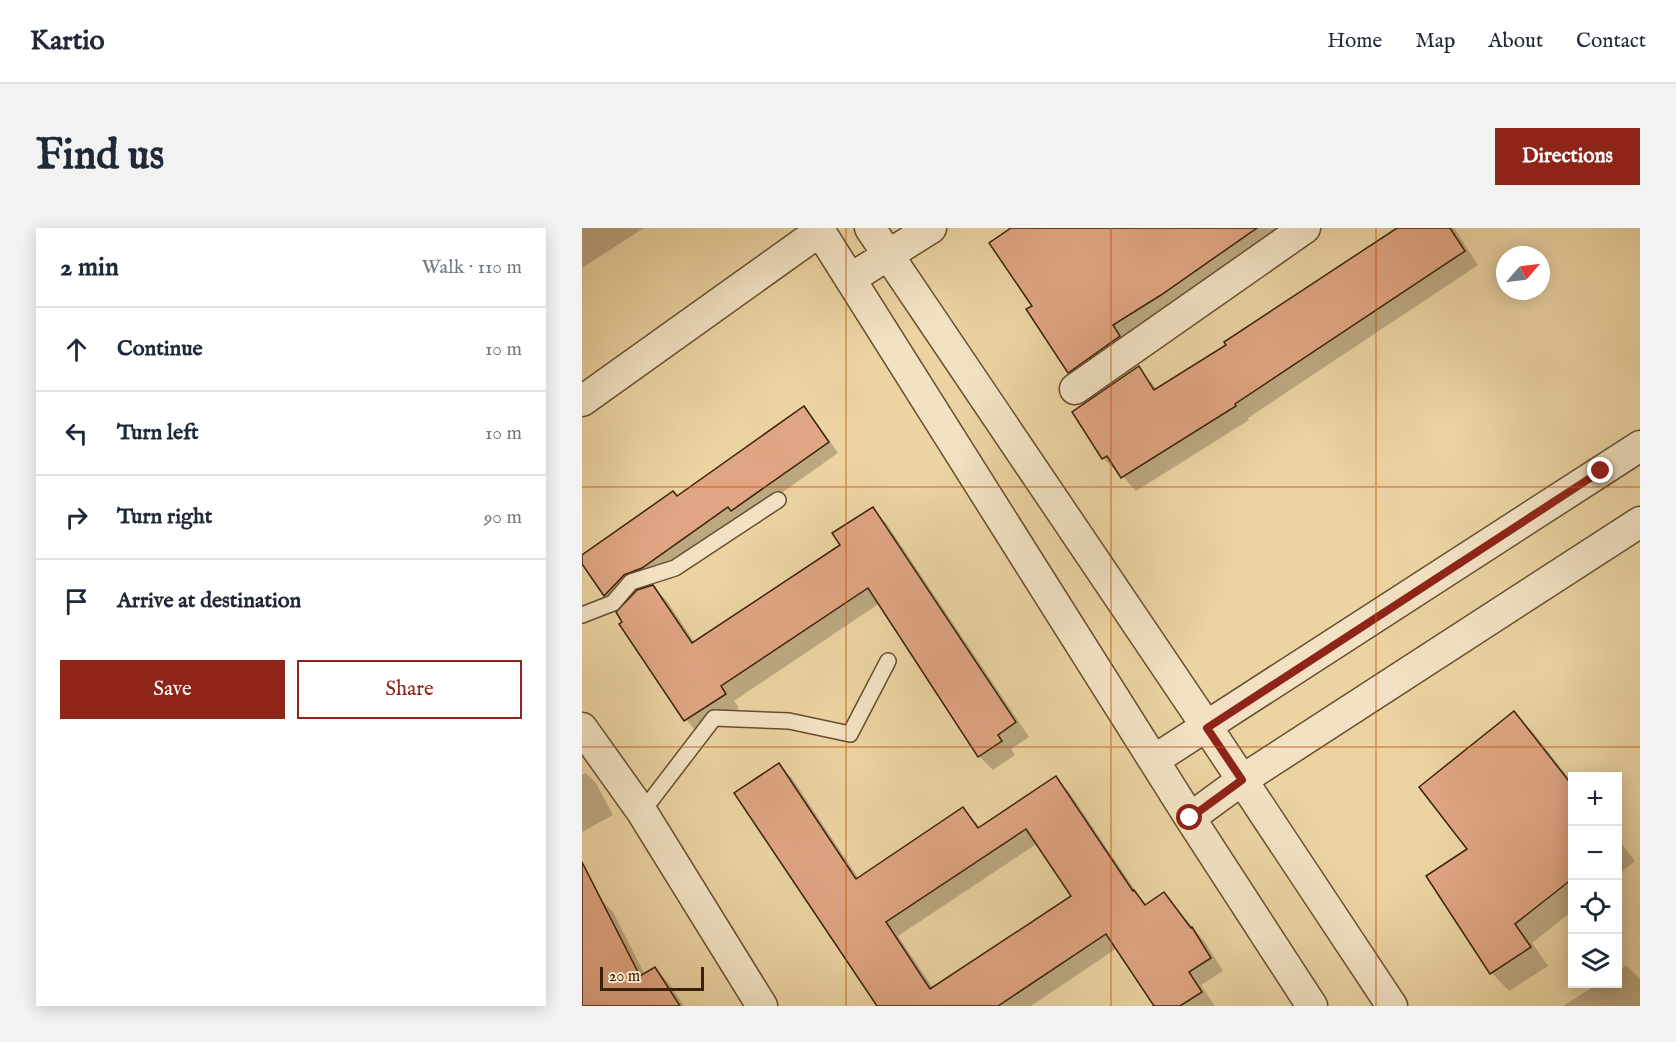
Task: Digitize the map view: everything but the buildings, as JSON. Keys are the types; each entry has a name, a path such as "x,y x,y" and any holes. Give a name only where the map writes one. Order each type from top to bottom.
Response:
{"street":[{"path":"870,228 1392,1006"},
{"path":"850,279 931,228"},
{"path":"1075,389 1305,228"},
{"path":"582,401 819,230 1190,818 1312,1006"},
{"path":"1154,760 1207,728 1640,446"},
{"path":"1190,818 1242,780 1639,524"},
{"path":"582,728 642,812 762,1006"}],"lane":[{"path":"582,615 613,603 631,582 675,568 778,500"},
{"path":"642,812 714,718 789,721 850,734 888,661"}],"route":[{"path":"1190,818 1242,780 1207,728 1601,471"}]}
